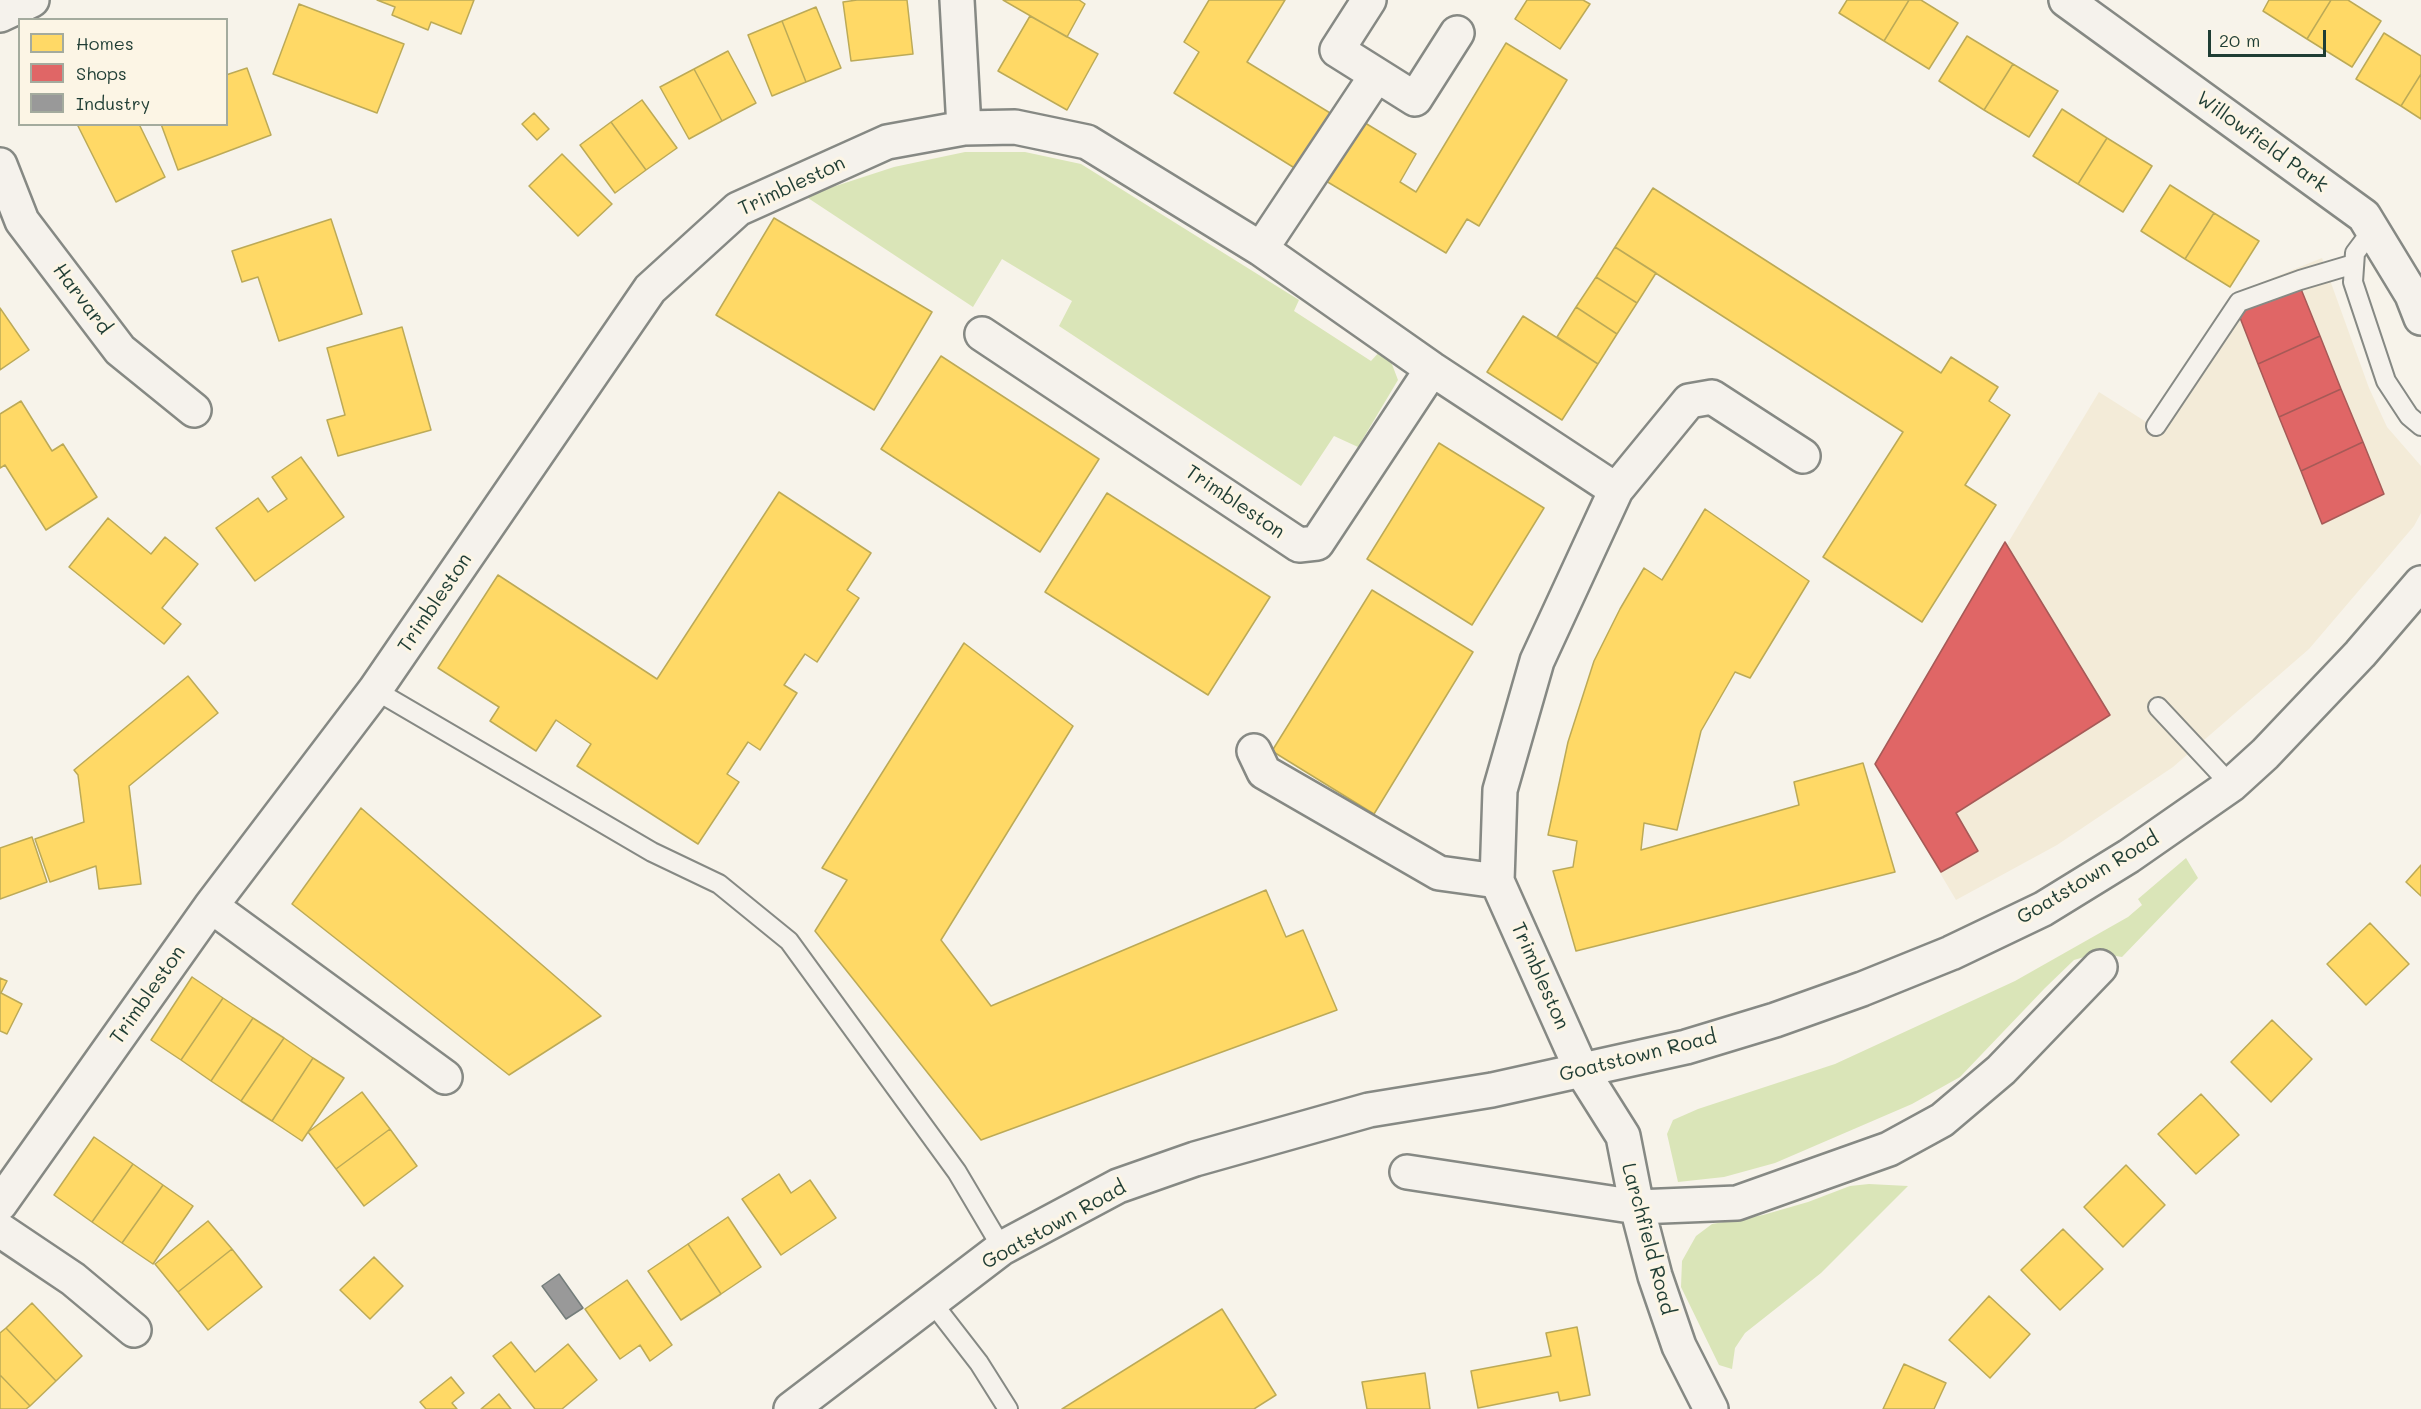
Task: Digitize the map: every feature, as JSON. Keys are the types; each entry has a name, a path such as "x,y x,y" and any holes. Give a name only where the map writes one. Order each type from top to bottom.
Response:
{"street":[{"path":"0,15 32,0"},
{"path":"957,0 964,128"},
{"path":"1369,0 1337,50 1415,99 1457,33"},
{"name":"Willowfield Park","path":"2066,0 2364,216 2412,295 2421,318"},
{"path":"1261,249 1376,76"},
{"name":"Trimbleston","path":"0,1203 211,906 375,690 650,289 738,209 887,142 964,128 1015,127 1087,142 1261,249 1432,369 1616,490"},
{"name":"Harvard","path":"0,165 22,221 120,350 194,410"},
{"name":"Trimbleston","path":"982,334 1299,546 1317,543 1432,369"},
{"name":"Trimbleston","path":"1582,1071 1497,881 1500,790 1537,661 1616,490 1689,401 1712,397 1803,456"},
{"name":"Goatstown Road","path":"790,1409 1002,1248 1118,1186 1195,1159 1369,1110 1492,1090 1669,1052 1775,1020 1951,953 2043,909 2129,856 2231,785 2265,754 2361,654 2421,583"},
{"path":"1254,751 1264,772 1439,873 1497,881"},
{"path":"211,906 445,1077"},
{"path":"1407,1172 1637,1207 1737,1203 1889,1149 1942,1120 2001,1070 2100,967"},
{"name":"Larchfield Road","path":"1582,1071 1623,1136 1637,1207 1655,1276 1678,1346 1712,1409"},
{"path":"0,1230 73,1279 134,1330"}],"lane":[{"path":"2373,230 2355,253 2353,282 2386,381 2409,416 2421,426"},
{"path":"2156,426 2239,302 2354,264"},
{"path":"375,690 652,852 719,885 789,941 957,1172 1002,1248"},
{"path":"2158,707 2231,785"},
{"path":"931,1301 979,1363 1008,1409"}],"shaded area":[{"path":"2322,258 2369,388 2387,427 2421,466 2421,513 2414,526 2309,649 2173,767 2057,845 1956,900 1875,763 2099,392 2151,425 2235,293"}],"green space":[{"path":"965,152 1025,152 1081,164 1299,300 1294,311 1371,361 1381,350 1390,359 1398,380 1358,447 1334,436 1301,486 1059,326 1072,301 1002,259 973,307 805,196 894,167"},
{"path":"2186,858 2198,878 2122,957 2098,953 2074,960 1960,1077 1912,1104 1775,1163 1724,1177 1678,1182 1667,1134 1673,1120 1698,1109 1835,1064 2015,981 2128,917 2142,905 2138,899"},
{"path":"1869,1184 1908,1186 1821,1273 1745,1333 1735,1348 1732,1369 1719,1365 1681,1287 1682,1261 1696,1236 1712,1224 1763,1215 1808,1202 1850,1186"}],"building: Homes":[{"path":"377,0 474,0 461,34 431,22 428,30 392,15 395,7"},
{"path":"907,0 913,54 851,61 843,2"},
{"path":"1003,0 1079,0 1085,4 1067,37"},
{"path":"1209,0 1285,0 1247,62 1335,116 1301,172 1174,93 1199,52 1184,42"},
{"path":"1527,0 1583,0 1590,4 1560,49 1515,19"},
{"path":"1847,0 1909,0 1884,41 1839,13"},
{"path":"1909,0 1921,0 1958,23 1929,69 1884,41"},
{"path":"2269,0 2331,0 2307,39 2263,11"},
{"path":"2331,0 2348,0 2381,21 2352,67 2307,39"},
{"path":"299,4 404,44 377,113 273,74"},
{"path":"816,7 841,68 806,82 782,21"},
{"path":"1030,16 1098,54 1067,110 998,71"},
{"path":"782,21 806,82 772,96 748,35"},
{"path":"2384,33 2421,56 2421,74 2401,106 2356,79"},
{"path":"1967,36 2013,64 1984,110 1939,81"},
{"path":"1506,43 1567,80 1479,226 1467,219 1446,253 1321,178 1357,118 1416,154 1400,182 1416,192"},
{"path":"728,51 756,103 722,121 694,69"},
{"path":"2013,64 2058,91 2029,137 1984,110"},
{"path":"247,68 271,135 178,170 162,126 228,126 228,74"},
{"path":"694,69 722,121 689,139 660,87"},
{"path":"2421,74 2421,119 2401,106"},
{"path":"642,100 677,148 646,170 611,122"},
{"path":"2062,109 2107,138 2078,184 2033,156"},
{"path":"534,113 549,129 537,140 522,124"},
{"path":"611,122 646,170 615,193 580,145"},
{"path":"78,126 140,126 165,177 116,202"},
{"path":"2107,138 2152,166 2123,212 2078,184"},
{"path":"562,154 612,204 578,236 529,186"},
{"path":"2170,185 2214,213 2185,259 2141,231"},
{"path":"1653,188 1941,373 1951,357 1998,387 1989,401 2010,415 1965,485 1996,505 1922,622 1823,557 1903,432 1615,247"},
{"path":"2214,213 2259,241 2230,287 2185,259"},
{"path":"774,218 932,312 874,410 716,315"},
{"path":"331,219 362,314 279,341 258,277 242,282 232,251"},
{"path":"1615,247 1656,273 1637,303 1596,277"},
{"path":"1596,277 1637,303 1617,334 1576,307"},
{"path":"1576,307 1617,334 1598,364 1557,337"},
{"path":"0,308 29,350 0,370"},
{"path":"1523,316 1598,364 1562,420 1487,372"},
{"path":"402,327 431,430 338,456 327,420 345,415 327,348"},
{"path":"941,356 1099,459 1040,552 881,449"},
{"path":"21,401 52,451 63,444 97,497 46,530 5,465 0,468 0,414"},
{"path":"1439,443 1544,508 1472,625 1367,559"},
{"path":"301,457 344,517 255,581 216,528 258,498 268,512 287,499 272,477"},
{"path":"779,492 871,553 847,590 859,598 817,662 805,654 784,685 797,693 760,750 748,742 727,774 739,782 698,844 577,766 591,744 556,720 536,751 490,721 499,707 438,668 498,575 657,679"},
{"path":"1107,493 1270,597 1208,695 1045,592"},
{"path":"1705,509 1809,581 1750,678 1735,672 1701,731 1677,830 1644,823 1641,850 1799,805 1794,782 1863,763 1895,872 1576,951 1553,871 1573,867 1577,841 1548,835 1568,742 1594,661 1644,568 1662,580"},
{"path":"108,518 151,554 165,537 198,564 162,608 181,624 164,644 69,567"},
{"path":"1372,590 1473,652 1374,814 1272,751"},
{"path":"964,643 1073,726 941,940 991,1006 1266,890 1286,937 1303,930 1337,1010 981,1140 815,931 847,880 822,868"},
{"path":"188,676 218,713 129,786 141,884 99,889 96,866 50,882 35,839 84,822 78,775 74,770"},
{"path":"361,808 601,1016 509,1075 292,904"},
{"path":"32,837 47,882 0,899 0,848"},
{"path":"2421,865 2421,896 2406,882"},
{"path":"2370,923 2409,964 2366,1005 2327,964"},
{"path":"192,977 223,998 181,1060 151,1040"},
{"path":"0,978 7,981 1,993 22,1004 7,1034 0,1031"},
{"path":"223,998 253,1018 211,1081 181,1060"},
{"path":"253,1018 284,1038 241,1101 211,1081"},
{"path":"2272,1020 2312,1059 2271,1102 2231,1062"},
{"path":"284,1038 313,1058 272,1121 241,1101"},
{"path":"313,1058 344,1078 302,1141 272,1121"},
{"path":"362,1092 390,1129 336,1169 308,1132"},
{"path":"2201,1094 2239,1135 2196,1174 2158,1134"},
{"path":"390,1129 417,1166 364,1206 336,1169"},
{"path":"94,1137 133,1164 92,1222 54,1195"},
{"path":"133,1164 163,1185 122,1243 92,1222"},
{"path":"2126,1165 2165,1205 2123,1247 2084,1207"},
{"path":"779,1174 791,1193 810,1180 836,1218 781,1255 742,1199"},
{"path":"163,1185 193,1206 153,1264 122,1243"},
{"path":"728,1217 761,1267 721,1294 688,1244"},
{"path":"208,1221 232,1249 178,1292 155,1264"},
{"path":"2063,1229 2103,1269 2060,1310 2021,1270"},
{"path":"688,1244 721,1294 681,1320 648,1271"},
{"path":"232,1249 262,1287 208,1330 178,1292"},
{"path":"374,1257 403,1286 370,1319 340,1290"},
{"path":"627,1280 672,1345 650,1361 640,1345 620,1359 585,1309"},
{"path":"1989,1296 2030,1334 1990,1378 1949,1340"},
{"path":"32,1303 82,1356 56,1381 6,1328"},
{"path":"1222,1309 1276,1395 1254,1409 1062,1409"},
{"path":"1577,1327 1590,1395 1560,1401 1558,1392 1478,1408 1471,1371 1551,1356 1546,1333"},
{"path":"6,1328 56,1381 30,1406 0,1375 0,1333"},
{"path":"511,1342 535,1372 568,1344 597,1380 562,1409 535,1409 493,1356"},
{"path":"1904,1364 1946,1383 1934,1409 1883,1409"},
{"path":"1425,1373 1430,1409 1367,1409 1362,1382"},
{"path":"0,1375 30,1406 26,1409 0,1409"},
{"path":"451,1377 464,1393 452,1403 457,1409 426,1409 420,1402"},
{"path":"499,1394 511,1409 481,1409"}],"building: Shops":[{"path":"2299,284 2320,336 2258,364 2237,310"},
{"path":"2320,336 2341,389 2279,417 2258,364"},
{"path":"2341,389 2363,442 2301,471 2279,417"},
{"path":"2363,442 2384,494 2322,524 2301,471"},
{"path":"2005,542 2110,715 1956,813 1978,851 1941,872 1875,764"}],"building: Industry":[{"path":"559,1274 583,1308 566,1319 542,1286"}]}
